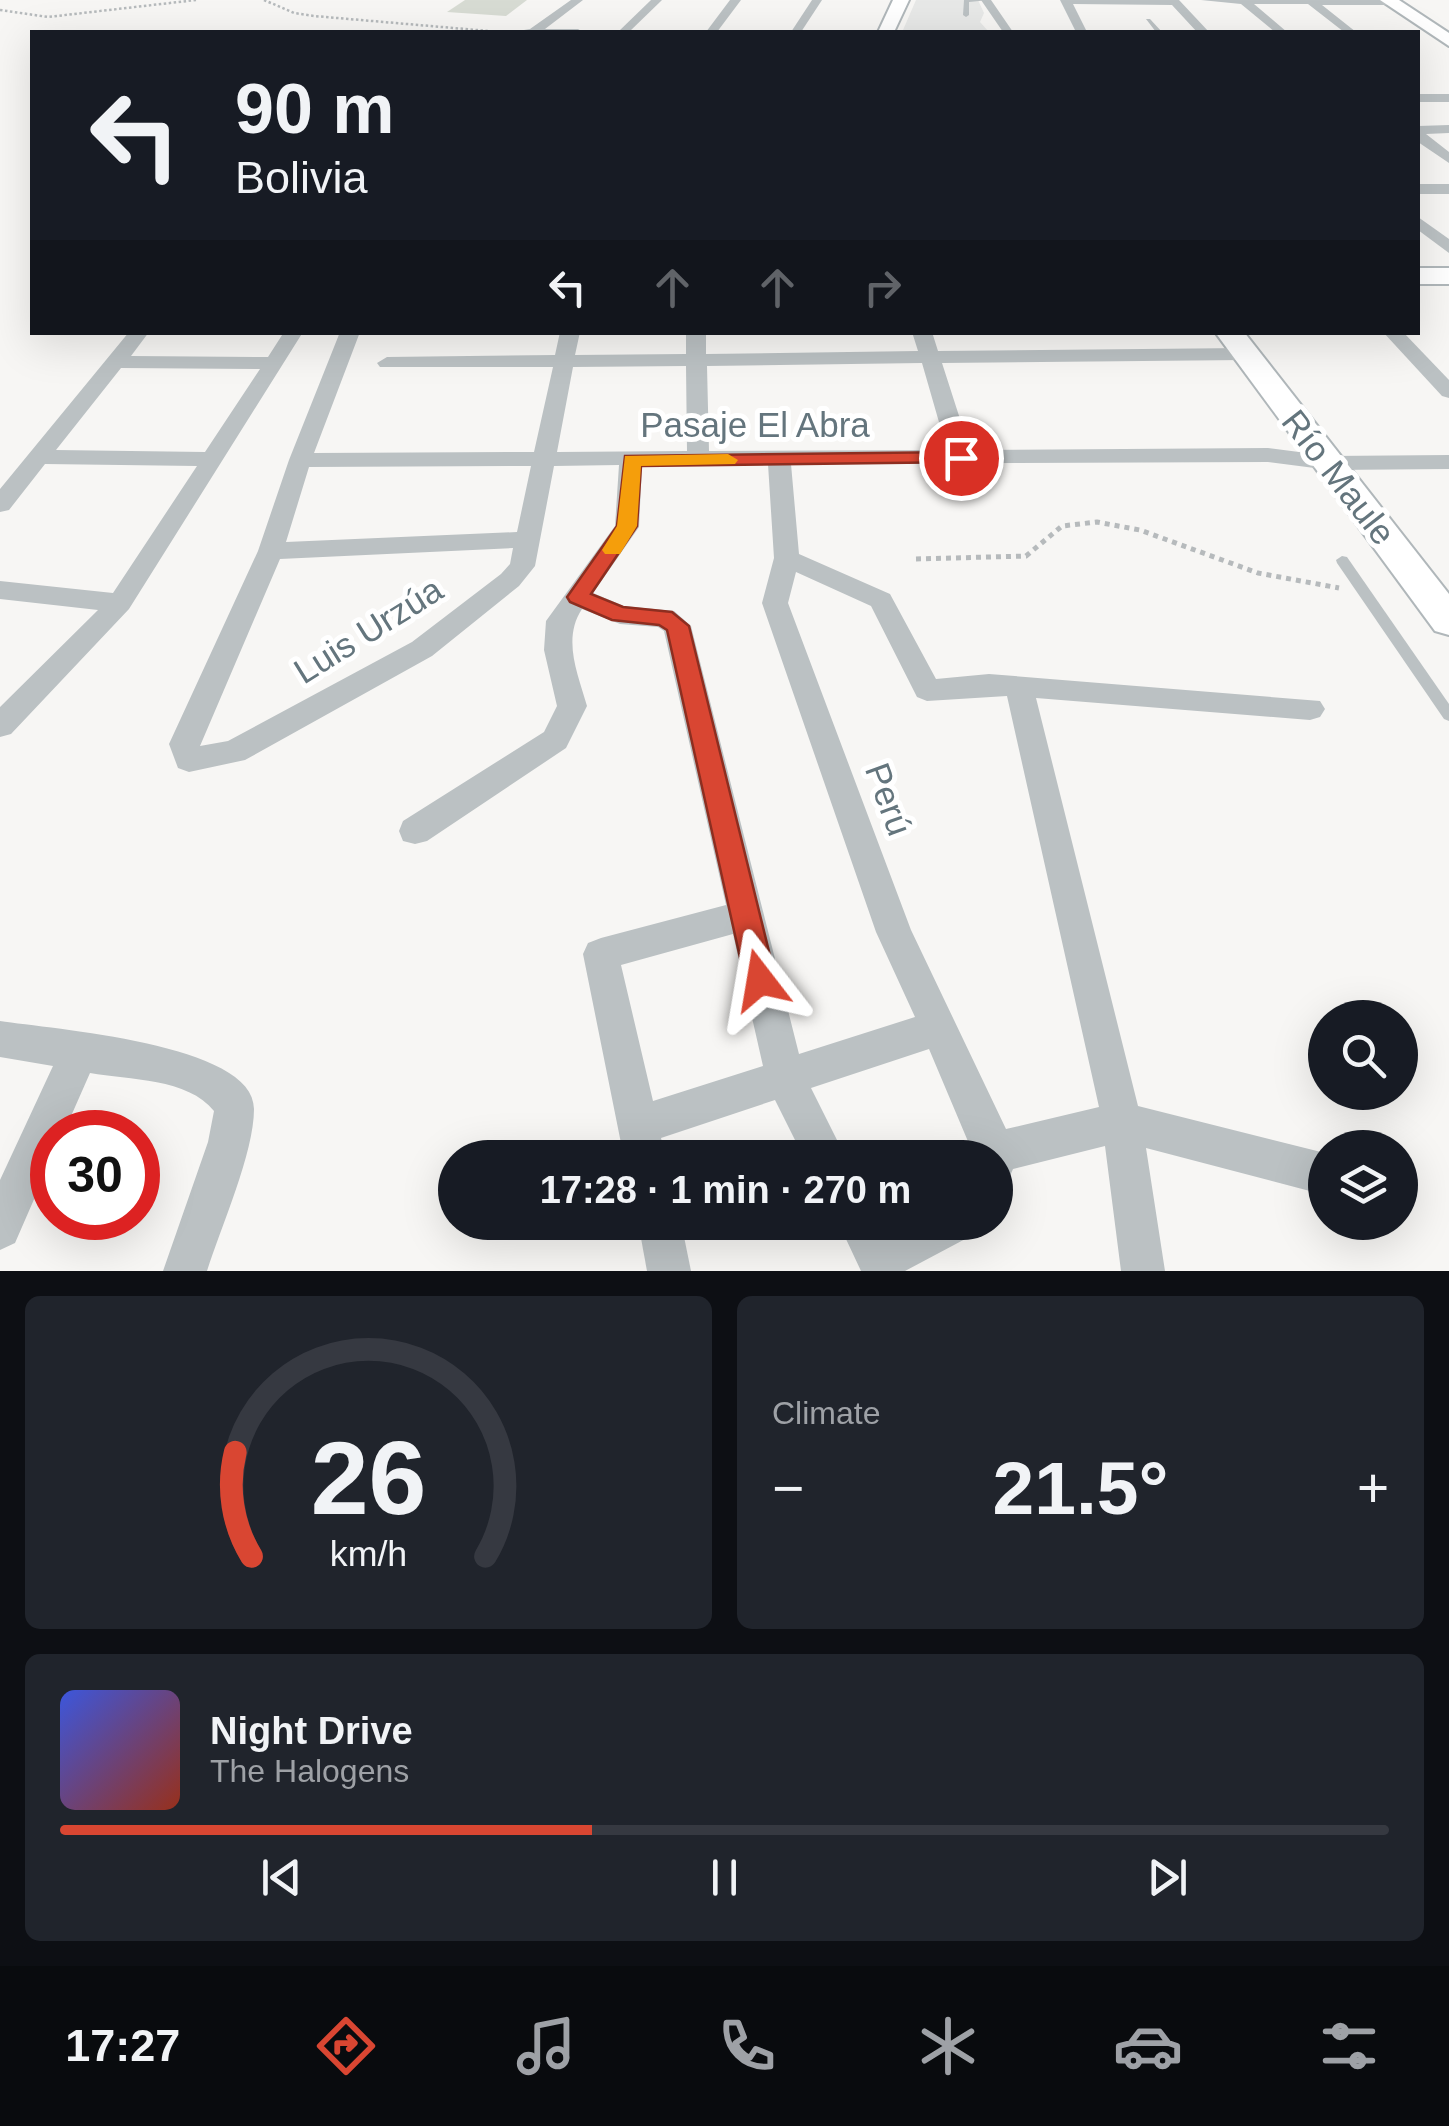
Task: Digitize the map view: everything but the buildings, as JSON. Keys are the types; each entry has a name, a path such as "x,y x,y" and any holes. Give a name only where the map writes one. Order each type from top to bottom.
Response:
{"street":[{"path":"535,30 578,0"},
{"path":"624,30 657,0"},
{"path":"713,30 736,0"},
{"path":"797,30 817,0"},
{"path":"887,30 900,0"},
{"path":"986,0 1007,30"},
{"path":"1206,0 1390,1 1448,40"},
{"path":"1244,0 1279,30"},
{"path":"1310,0 1348,30"},
{"path":"1080,30 1065,1 1174,1 1201,30"},
{"path":"517,30 536,12"},
{"path":"1420,40 1448,40"},
{"path":"1420,83 1444,98"},
{"path":"1420,133 1449,130"},
{"path":"1420,134 1445,153"},
{"path":"1420,190 1449,189"},
{"path":"1420,224 1449,248"},
{"path":"1420,276 1449,276"},
{"path":"0,504 138,335"},
{"path":"0,726 120,603 292,335"},
{"path":"349,335 300,460 271,551 526,539"},
{"name":"Luis Urzúa","path":"271,551 184,744 189,760 234,752 422,649 510,580 522,566 569,335"},
{"path":"696,335 698,460"},
{"path":"923,335 961,458"},
{"path":"1395,335 1449,392"},
{"path":"387,363 930,357 1236,343"},
{"name":"Río Maule","path":"1236,343 1443,605"},
{"path":"116,362 275,363"},
{"name":"Pasaje El Abra","path":"300,460 1268,456 1330,464 1449,462"},
{"path":"39,457 214,460"},
{"name":"Perú","path":"779,459 786,558 775,603 894,932 988,1140"},
{"path":"415,831 555,740 572,706 558,650 560,621 627,526 632,460"},
{"path":"786,558 881,600 927,690 1019,686 1310,710"},
{"path":"0,590 120,603"},
{"path":"578,597 620,614 664,618 677,626 785,1078 817,1140"},
{"path":"1019,686 1122,1122 1143,1271"},
{"path":"641,1140 601,954 744,914"},
{"path":"646,1140 785,1078 938,1028"},
{"path":"0,1039 185,1070 218,1085 234,1106 228,1142 184,1271"},
{"path":"0,1228 78,1055"},
{"path":"1013,1152 1122,1122 1308,1170"},
{"path":"663,1240 670,1271"},
{"path":"869,1240 879,1261 919,1240"}],"lane":[{"path":"966,15 966,1 986,0"},
{"path":"1148,20 1157,30"},
{"path":"1342,560 1449,715"}],"path":[{"path":"0,10 48,17 196,0"},
{"path":"264,0 294,13 451,30"},
{"path":"916,558 1026,556 1038,540 1074,522 1157,536 1250,571 1362,591"}],"shaded area":[{"path":"465,0 527,0 506,16 447,12"},
{"path":"916,0 978,0 984,13 980,22 987,30 903,30"}],"slow traffic":[{"path":"613,550 627,526 632,460 728,460"}],"route":[{"path":"760,980 677,626 664,618 620,614 578,597 627,526 632,460 961,458"}]}
